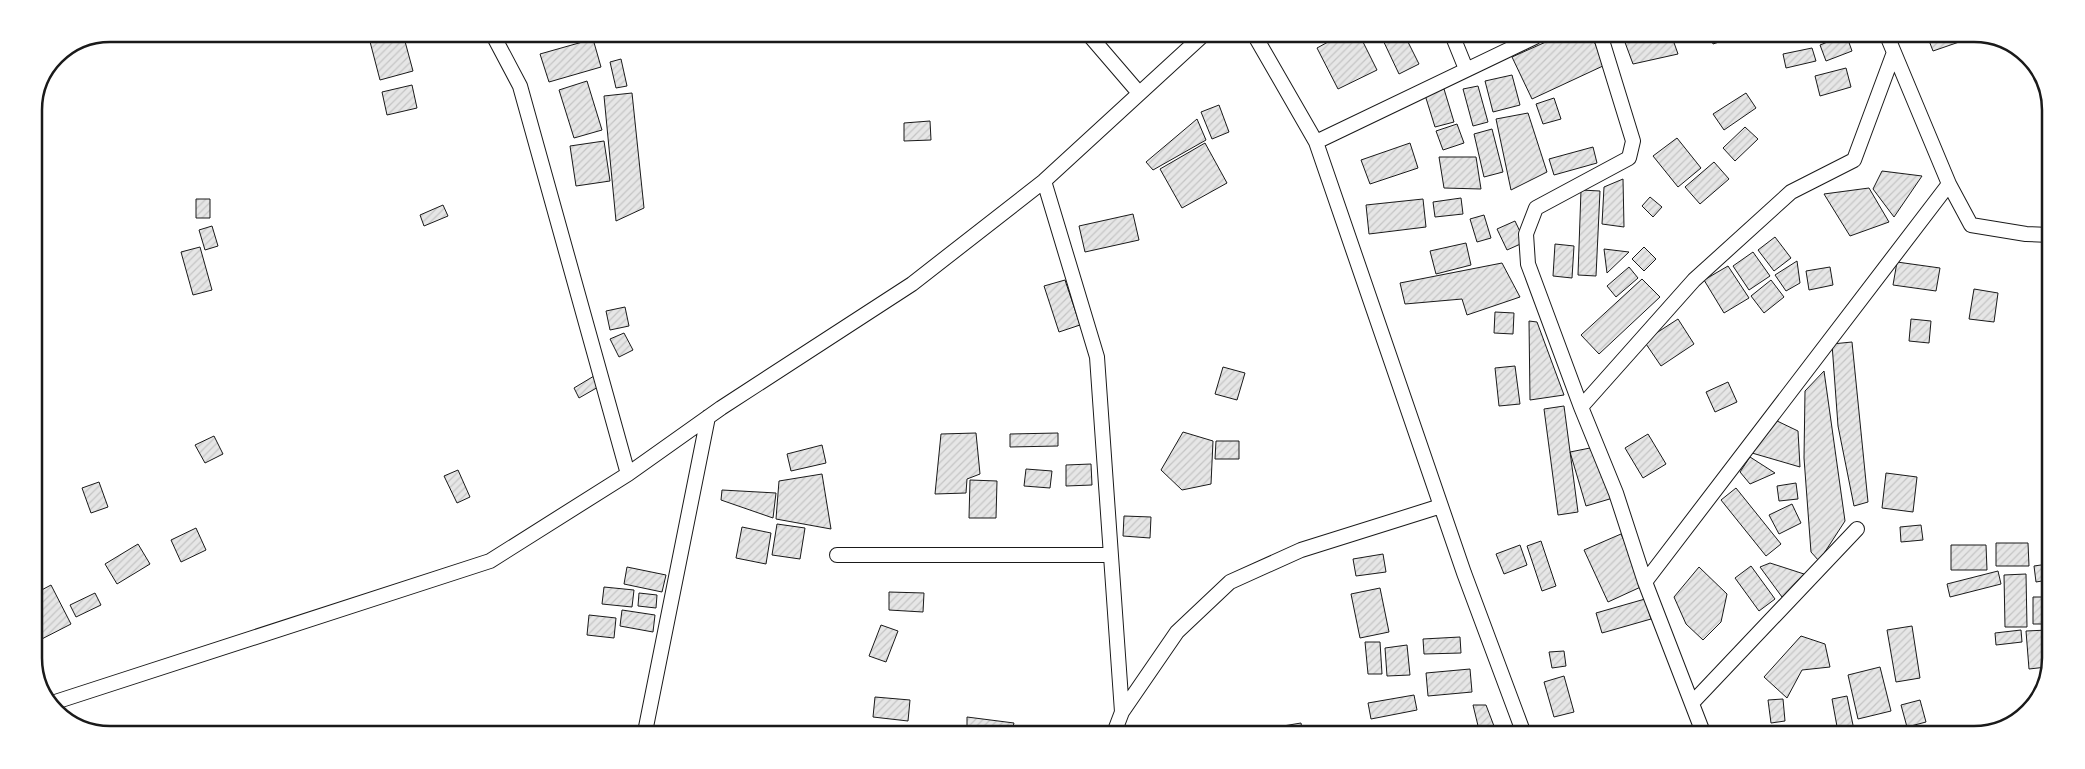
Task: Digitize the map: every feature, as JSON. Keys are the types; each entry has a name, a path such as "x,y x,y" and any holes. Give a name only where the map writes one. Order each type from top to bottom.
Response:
{"street":[{"path":"497,42 520,86 628,474"},
{"path":"1095,42 1140,93"},
{"path":"58,701 490,561 628,474 708,417 912,284 1044,181 1195,42"},
{"path":"1258,42 1316,142 1440,506 1521,726"},
{"path":"1455,42 1466,69"},
{"path":"1316,142 1523,42"},
{"path":"1603,42 1633,141 1630,158 1536,208 1526,234 1528,264 1581,407 1616,493 1645,582 1701,726"},
{"path":"1889,42 1893,55 1949,184 1971,225 2026,234 2042,234"},
{"path":"1581,407 1694,280 1791,192 1854,160 1893,55"},
{"path":"1044,181 1097,357 1122,712"},
{"path":"1645,582 1949,184"},
{"path":"646,726 708,417"},
{"path":"1117,726 1122,712 1177,632 1230,582 1301,550 1440,506"},
{"path":"1692,703 1857,529"},
{"path":"837,554 1111,555"}],"building":[{"path":"370,42 405,42 413,71 380,80"},
{"path":"582,42 594,42 601,67 549,82 540,54"},
{"path":"1328,42 1363,42 1377,70 1338,89 1317,48"},
{"path":"1384,42 1408,42 1419,64 1399,74"},
{"path":"1546,42 1594,42 1605,65 1532,99 1512,57"},
{"path":"1625,42 1674,42 1678,54 1633,64"},
{"path":"1828,42 1849,42 1852,51 1826,61 1820,45"},
{"path":"1930,42 1959,42 1933,51"},
{"path":"1812,48 1816,61 1786,68 1783,54"},
{"path":"621,59 627,86 616,88 610,62"},
{"path":"1846,68 1851,87 1820,96 1815,76"},
{"path":"1512,75 1520,105 1493,112 1485,81"},
{"path":"587,81 602,130 574,138 559,90"},
{"path":"412,85 417,108 387,115 382,92"},
{"path":"1478,86 1488,122 1473,126 1463,89"},
{"path":"1444,89 1454,122 1435,127 1425,95"},
{"path":"632,93 644,208 616,221 604,96"},
{"path":"1746,93 1756,108 1724,130 1713,114"},
{"path":"1554,98 1561,119 1543,124 1536,104"},
{"path":"1219,105 1229,132 1212,139 1201,112"},
{"path":"1528,113 1547,172 1511,190 1496,119"},
{"path":"1197,119 1206,140 1153,170 1146,162"},
{"path":"930,121 931,140 904,141 904,123"},
{"path":"1457,124 1464,143 1443,150 1436,131"},
{"path":"1745,127 1758,139 1735,161 1723,148"},
{"path":"1492,129 1503,172 1484,177 1474,134"},
{"path":"1677,138 1701,168 1678,187 1653,156"},
{"path":"604,141 610,181 576,186 570,146"},
{"path":"1205,143 1227,183 1182,208 1160,169"},
{"path":"1410,143 1418,168 1370,184 1361,160"},
{"path":"1593,147 1597,163 1554,175 1549,159"},
{"path":"1439,157 1476,157 1481,189 1444,188"},
{"path":"1714,162 1729,179 1700,204 1685,187"},
{"path":"1882,171 1922,176 1894,217 1873,189"},
{"path":"1623,179 1624,227 1602,224 1604,187"},
{"path":"1869,188 1889,222 1850,236 1824,194"},
{"path":"1581,190 1600,191 1596,276 1578,275"},
{"path":"1650,197 1662,207 1653,217 1642,206"},
{"path":"1461,198 1463,214 1435,217 1433,202"},
{"path":"196,199 210,199 210,218 196,218"},
{"path":"1423,199 1426,227 1369,234 1366,205"},
{"path":"443,205 448,216 424,226 420,215"},
{"path":"1133,214 1139,240 1085,252 1079,226"},
{"path":"1484,215 1491,238 1477,242 1470,219"},
{"path":"1515,221 1525,242 1507,250 1497,229"},
{"path":"212,226 218,246 205,250 199,230"},
{"path":"1775,237 1791,258 1774,271 1758,250"},
{"path":"1466,243 1471,265 1436,274 1430,251"},
{"path":"1555,244 1574,246 1572,278 1553,276"},
{"path":"200,247 212,290 193,295 181,252"},
{"path":"1644,247 1656,259 1644,271 1632,259"},
{"path":"1604,249 1629,252 1607,273"},
{"path":"1753,252 1770,276 1749,290 1733,266"},
{"path":"1797,261 1800,283 1786,291 1775,275"},
{"path":"1897,262 1940,268 1936,291 1893,285"},
{"path":"1502,263 1520,297 1467,315 1462,299 1405,304 1400,283"},
{"path":"1728,266 1749,298 1724,313 1704,280"},
{"path":"1629,267 1638,278 1616,297 1607,286"},
{"path":"1830,267 1833,285 1809,290 1806,271"},
{"path":"1642,279 1660,297 1599,354 1581,335"},
{"path":"1065,280 1080,325 1059,332 1044,286"},
{"path":"1771,280 1784,297 1764,313 1751,296"},
{"path":"1974,289 1998,293 1994,322 1969,319"},
{"path":"625,307 629,326 610,330 606,311"},
{"path":"1495,312 1514,313 1513,334 1494,333"},
{"path":"1678,319 1694,344 1661,366 1644,341"},
{"path":"1911,319 1931,321 1929,343 1909,341"},
{"path":"1529,321 1537,322 1564,395 1530,400"},
{"path":"624,333 633,350 619,357 610,339"},
{"path":"1852,342 1868,502 1854,506 1838,426 1832,344"},
{"path":"1515,366 1520,404 1499,406 1495,368"},
{"path":"1223,367 1245,373 1237,400 1215,394"},
{"path":"1824,371 1845,521 1819,561 1811,552 1804,458 1805,391"},
{"path":"594,376 600,386 579,398 574,388"},
{"path":"1728,382 1737,402 1715,412 1706,392"},
{"path":"1564,406 1578,512 1558,515 1544,409"},
{"path":"1775,420 1798,431 1800,467 1752,453"},
{"path":"1183,432 1213,441 1211,484 1182,490 1161,470"},
{"path":"976,433 980,474 967,479 966,493 935,494 941,434"},
{"path":"1058,433 1058,446 1010,447 1010,434"},
{"path":"1648,434 1666,464 1643,478 1625,448"},
{"path":"214,436 223,454 205,463 195,445"},
{"path":"1216,441 1239,441 1239,459 1215,459"},
{"path":"822,445 826,463 791,471 787,454"},
{"path":"1590,448 1613,498 1586,506 1570,452"},
{"path":"1750,457 1775,473 1750,484 1740,472"},
{"path":"1091,464 1092,485 1066,486 1066,465"},
{"path":"1026,469 1052,471 1050,488 1024,486"},
{"path":"458,470 470,497 457,503 444,476"},
{"path":"1886,473 1917,477 1913,512 1882,508"},
{"path":"822,474 831,529 776,519 779,481"},
{"path":"970,480 997,481 996,518 969,518"},
{"path":"99,482 108,507 91,513 82,488"},
{"path":"1796,483 1798,499 1779,501 1777,486"},
{"path":"1736,488 1781,544 1766,556 1721,500"},
{"path":"722,490 776,493 773,518 721,500"},
{"path":"1792,504 1801,523 1779,534 1769,515"},
{"path":"1124,516 1151,517 1150,538 1123,536"},
{"path":"777,524 805,528 800,559 772,555"},
{"path":"1921,525 1923,540 1901,542 1900,527"},
{"path":"742,527 771,533 766,564 736,558"},
{"path":"196,528 206,550 181,562 171,540"},
{"path":"1621,534 1645,585 1608,602 1584,550"},
{"path":"1541,541 1556,586 1542,591 1527,546"},
{"path":"1996,543 2028,543 2029,566 1996,566"},
{"path":"138,544 150,564 117,584 105,564"},
{"path":"1520,545 1527,565 1504,574 1496,554"},
{"path":"1951,545 1986,545 1987,570 1951,570"},
{"path":"1383,554 1386,572 1356,576 1353,559"},
{"path":"1770,563 1804,574 1782,597 1760,567"},
{"path":"2042,565 2042,581 2036,582 2034,566"},
{"path":"1751,566 1775,599 1759,611 1735,578"},
{"path":"627,567 666,575 662,592 624,584"},
{"path":"1699,567 1727,594 1721,622 1703,640 1686,624 1674,597"},
{"path":"1998,571 2001,584 1950,597 1947,584"},
{"path":"2026,574 2027,627 2005,627 2004,575"},
{"path":"51,585 71,624 43,638 43,589"},
{"path":"604,587 634,590 632,607 602,604"},
{"path":"1380,588 1389,632 1360,638 1351,594"},
{"path":"889,592 924,593 923,612 889,610"},
{"path":"95,593 101,605 76,617 70,605"},
{"path":"639,593 657,595 656,608 638,606"},
{"path":"2033,597 2042,597 2042,624 2033,624"},
{"path":"1645,599 1651,619 1602,633 1596,613"},
{"path":"622,610 655,615 653,632 620,626"},
{"path":"589,615 616,618 614,638 587,635"},
{"path":"881,625 898,631 886,662 869,656"},
{"path":"1912,626 1920,678 1896,682 1887,630"},
{"path":"2021,630 2022,642 1996,645 1995,633"},
{"path":"2042,630 2041,668 2029,669 2026,631"},
{"path":"1801,636 1825,644 1830,667 1802,670 1787,698 1764,677"},
{"path":"1460,637 1461,653 1424,654 1423,639"},
{"path":"1365,642 1380,642 1382,674 1368,674"},
{"path":"1407,645 1410,675 1387,676 1385,648"},
{"path":"1564,651 1566,666 1552,668 1549,652"},
{"path":"1880,667 1891,711 1858,719 1848,675"},
{"path":"1470,669 1472,692 1428,696 1426,673"},
{"path":"1564,676 1574,712 1554,717 1544,682"},
{"path":"1414,695 1417,710 1371,719 1368,703"},
{"path":"1847,696 1853,726 1837,726 1832,699"},
{"path":"875,697 910,700 908,721 873,717"},
{"path":"1783,699 1785,721 1771,723 1768,700"},
{"path":"1920,700 1926,722 1907,726 1901,705"},
{"path":"1473,705 1486,705 1494,726 1478,726"},
{"path":"967,717 1014,723 1013,726 967,726"},
{"path":"1301,723 1302,726 1283,726"}]}
